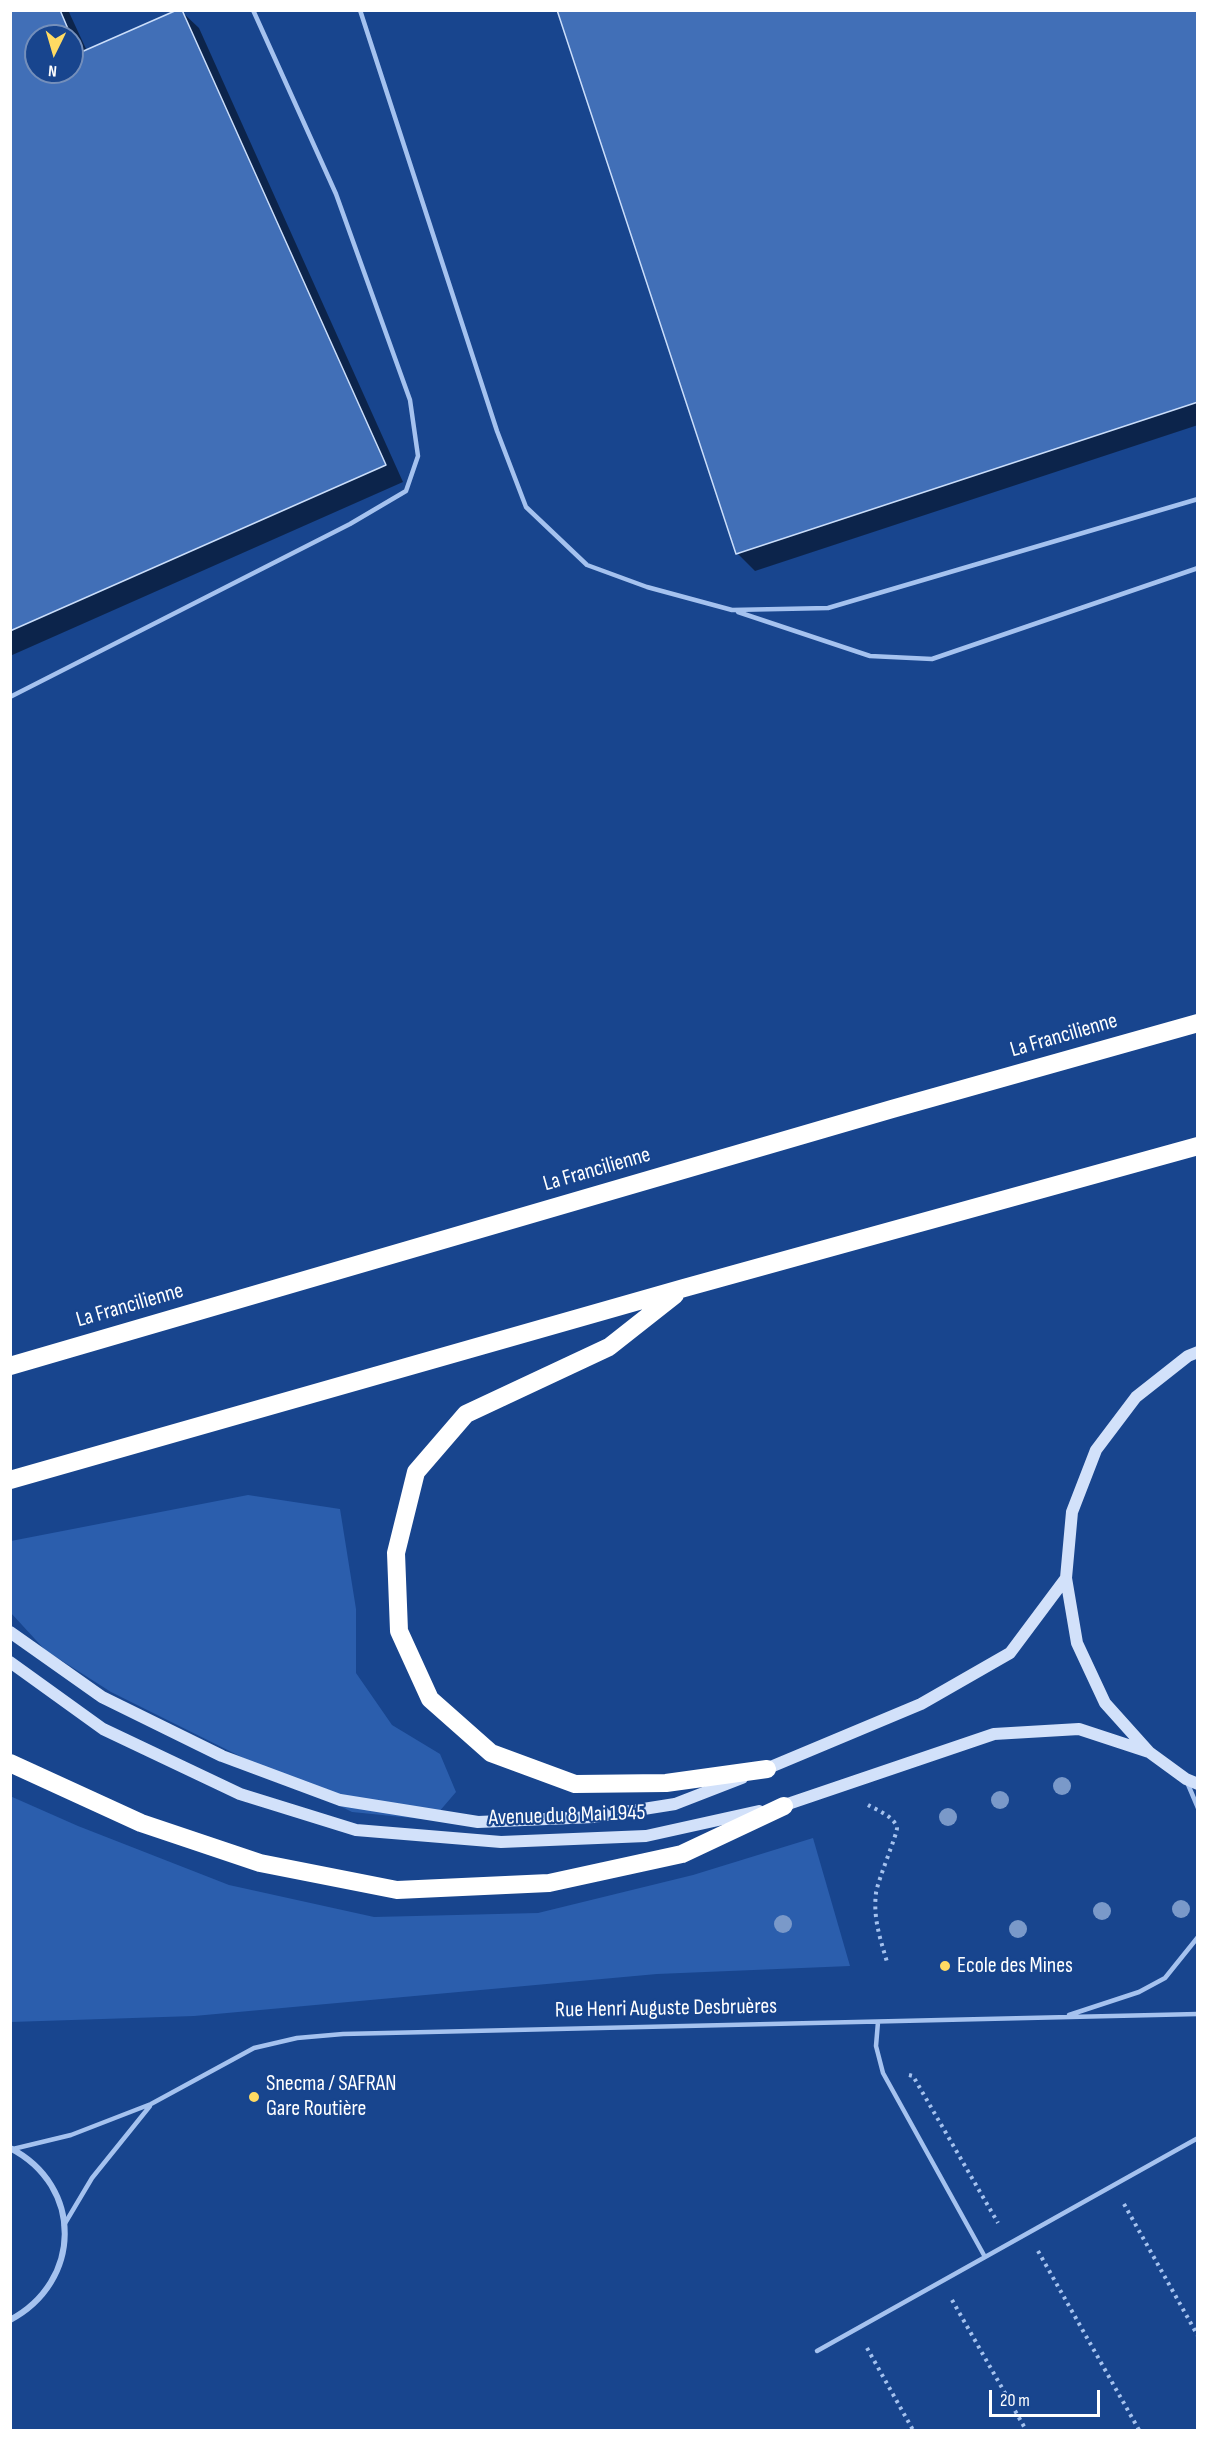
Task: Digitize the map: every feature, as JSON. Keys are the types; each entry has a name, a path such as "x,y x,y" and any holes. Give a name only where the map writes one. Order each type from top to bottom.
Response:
{"highway":[{"name":"La Francilienne","path":"10,1366 903,1106 1197,1023"},
{"path":"10,1480 684,1288 1197,1146"},
{"path":"684,1288 609,1347 466,1414 416,1472 396,1553 399,1631 430,1700 491,1753 575,1784 666,1783 767,1769"},
{"path":"10,1763 141,1823 260,1863 397,1890 549,1883 682,1854 784,1806"}],"main road":[{"name":"Avenue du 8 Mai 1945","path":"1192,1782 1149,1752 1106,1703 1077,1643 1066,1578 1072,1512 1096,1450 1136,1397 1188,1356 1197,1352"},
{"name":"Avenue du 8 Mai 1945","path":"10,1632 102,1698 222,1756 340,1800 478,1822 593,1817 675,1804 767,1769 921,1704 1010,1653 1066,1578"},
{"name":"Avenue du 8 Mai 1945","path":"10,1662 103,1729 240,1794 356,1830 501,1842 646,1836 784,1806 876,1772 994,1734 1079,1729 1149,1752"}],"street":[{"name":"Rue Henri Auguste Desbruères","path":"10,2320 39,2301 57,2274 66,2243 63,2210 50,2181 28,2158 12,2149"}],"lane":[{"path":"10,697 350,524 406,491 418,456 410,400 336,194 253,10"},
{"path":"360,10 497,431 526,507 587,565 647,587 732,610 870,656 932,659 1197,568"},
{"path":"732,610 828,608 1197,499"},
{"path":"1192,1782 1197,1808"},
{"path":"1064,2017 1139,1992 1165,1978 1197,1936"},
{"name":"Rue Henri Auguste Desbruères","path":"12,2149 71,2135 151,2104 254,2048 297,2038 343,2034 1197,2014"},
{"path":"878,2022 876,2046 883,2073 985,2257"},
{"name":"Rue Henri Auguste Desbruères","path":"64,2225 92,2178 151,2104"},
{"path":"817,2351 1197,2138"}],"path":[{"path":"868,1805 887,1815 896,1824 897,1832 883,1865 876,1892 875,1923 887,1962"},
{"path":"1113,2185 1197,2336"},
{"path":"942,2281 1026,2430"},
{"path":"856,2329 913,2430"}],"shaded area":[{"path":"248,1495 340,1509 356,1609 356,1673 392,1725 440,1754 456,1792 432,1820 352,1812 111,1692 45,1650 11,1613 11,1541"},
{"path":"10,1796 78,1826 229,1885 374,1917 538,1913 693,1875 813,1838 850,1966 657,1974 194,2016 11,2022"}],"building":[{"path":"10,10 60,10 66,24 24,24 24,84 84,84 84,51 177,10 182,10 386,465 10,631"},
{"path":"557,10 1198,10 1198,402 736,554"}],"place":[{"name":"Ecole des Mines","path":"945,1966"},
{"name":"Snecma / SAFRAN Gare Routière","path":"254,2097"}]}
